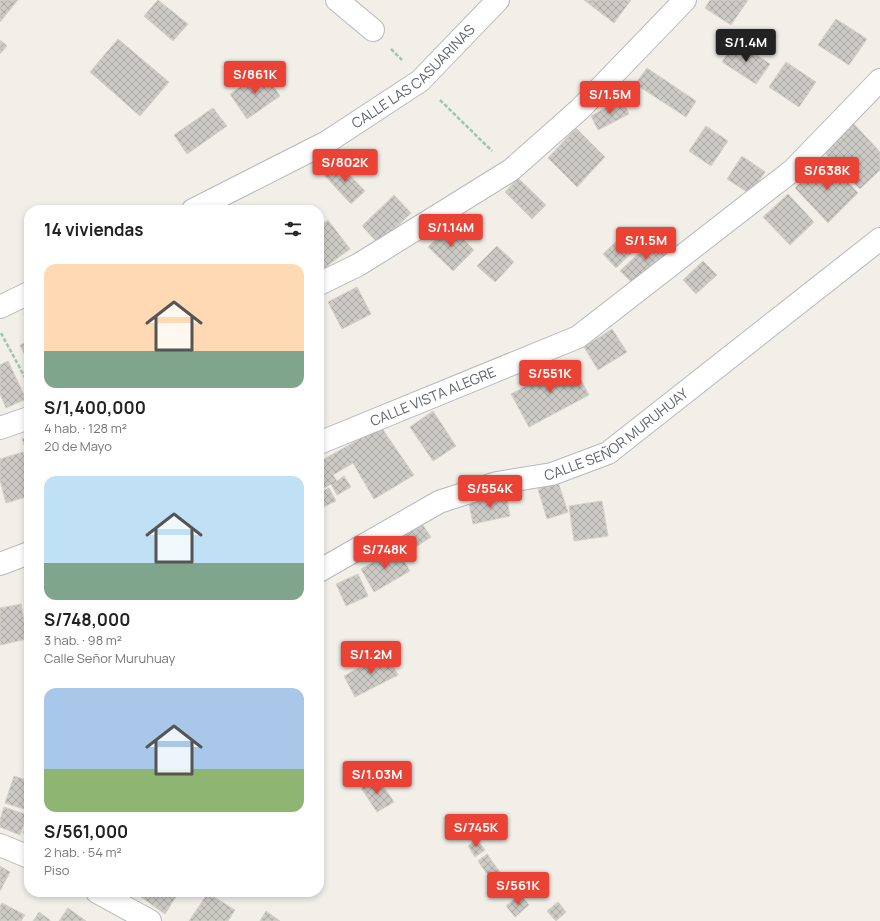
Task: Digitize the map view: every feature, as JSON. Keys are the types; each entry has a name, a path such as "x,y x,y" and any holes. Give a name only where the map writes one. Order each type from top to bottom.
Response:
{"street":[{"path":"336,0 373,30"},
{"name":"CALLE LAS CASUARINAS","path":"203,205 328,142 420,81 498,0"},
{"path":"324,282 358,265 511,170 580,109 685,0"},
{"name":"CALLE VISTA ALEGRE","path":"324,442 578,336 793,170 880,80"},
{"name":"CALLE SEÑOR MURUHUAY","path":"324,568 439,502 497,482 552,474 608,453 880,239"},
{"path":"0,307 24,295"},
{"path":"0,428 24,420"},
{"path":"0,564 24,555"},
{"path":"0,846 24,855"},
{"path":"106,897 150,921"}],"path":[{"path":"373,30 420,81 511,170"},
{"path":"0,330 24,376"}],"building":[{"path":"0,0 18,0 0,22"},
{"path":"158,0 188,24 173,41 144,16"},
{"path":"584,0 631,0 614,23"},
{"path":"710,0 748,0 731,25 705,8"},
{"path":"836,19 867,39 849,65 818,45"},
{"path":"118,39 169,82 140,116 90,72"},
{"path":"0,40 7,46 0,54"},
{"path":"736,41 770,64 756,84 722,62"},
{"path":"786,62 816,82 799,107 769,87"},
{"path":"647,68 696,101 686,117 635,84"},
{"path":"263,71 280,96 247,119 230,94"},
{"path":"622,99 629,114 598,130 591,116"},
{"path":"213,108 227,126 187,154 174,135"},
{"path":"852,122 880,152 880,170 860,189 822,150"},
{"path":"706,126 728,141 711,166 689,151"},
{"path":"576,128 605,157 577,187 548,158"},
{"path":"742,156 765,172 750,194 727,179"},
{"path":"826,159 858,193 828,223 795,188"},
{"path":"338,163 365,191 351,204 324,175"},
{"path":"518,178 546,205 532,219 505,192"},
{"path":"788,194 814,222 790,245 763,217"},
{"path":"394,195 411,213 379,244 362,226"},
{"path":"328,220 350,249 324,268 324,223"},
{"path":"450,226 474,250 453,271 428,247"},
{"path":"626,232 639,246 616,268 603,254"},
{"path":"658,235 672,251 635,286 620,271"},
{"path":"497,246 514,262 495,282 477,266"},
{"path":"703,261 717,275 696,294 683,280"},
{"path":"357,287 371,314 342,329 328,302"},
{"path":"612,329 627,352 598,370 584,347"},
{"path":"24,343 24,353 20,345"},
{"path":"8,361 24,395 24,400 6,408 0,394 0,365"},
{"path":"571,362 589,395 529,427 511,394"},
{"path":"433,411 456,446 433,461 410,427"},
{"path":"381,427 414,475 374,499 353,463 333,475 337,481 344,476 351,487 337,495 331,484 324,488 324,459"},
{"path":"23,452 24,498 6,503 0,480 0,459"},
{"path":"558,482 568,512 547,519 538,489"},
{"path":"329,488 336,501 324,507 324,490"},
{"path":"506,494 510,516 473,524 469,503"},
{"path":"602,501 608,536 574,541 569,506"},
{"path":"420,521 431,537 408,552 397,536"},
{"path":"397,549 410,571 374,592 361,569"},
{"path":"358,574 368,596 346,606 336,584"},
{"path":"21,604 24,622 24,640 0,645 0,608"},
{"path":"386,653 398,675 355,697 344,676"},
{"path":"14,776 24,779 24,809 5,803"},
{"path":"377,777 394,802 377,812 361,788"},
{"path":"4,807 24,814 24,824 20,835 0,827 0,820"},
{"path":"477,840 485,850 475,857 468,846"},
{"path":"487,854 504,878 495,885 478,861"},
{"path":"0,866 10,872 0,891"},
{"path":"520,894 529,905 515,917 506,906"},
{"path":"141,897 176,897 165,914"},
{"path":"205,897 214,897 235,910 228,921 189,921"},
{"path":"558,902 566,912 556,921 547,911"},
{"path":"2,903 25,915 21,921 0,921 0,906"},
{"path":"68,908 86,921 59,921"},
{"path":"266,911 280,921 260,921"},
{"path":"39,912 50,920 50,921 33,921"}]}
